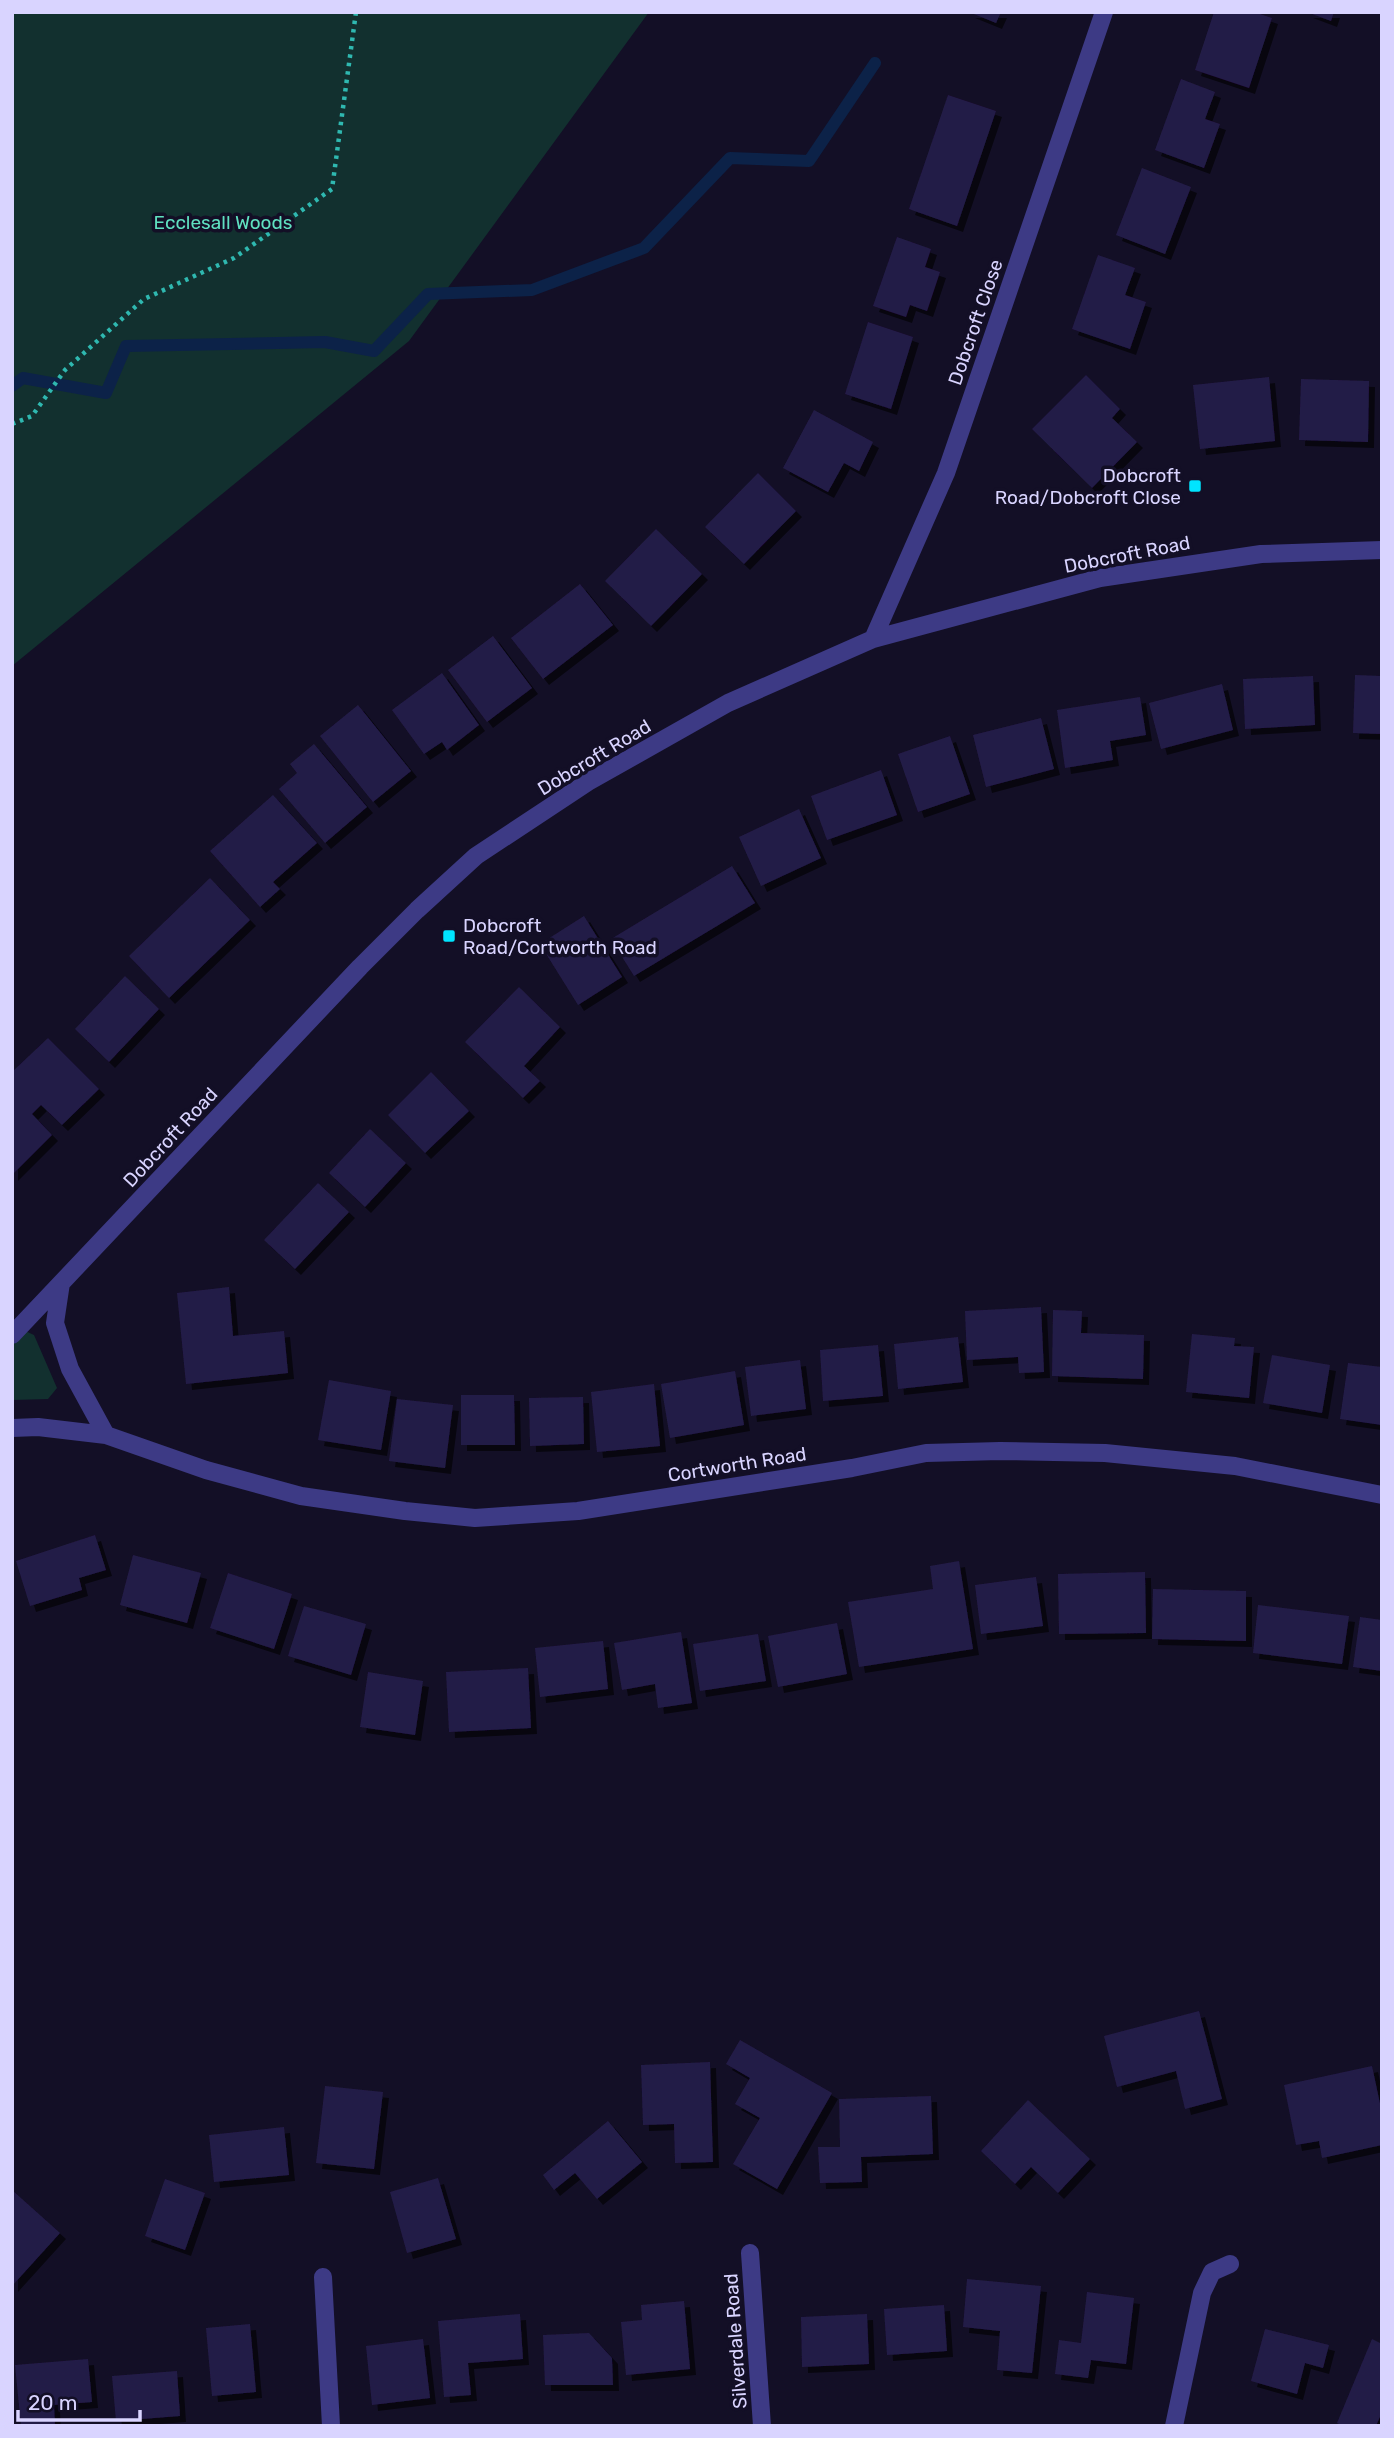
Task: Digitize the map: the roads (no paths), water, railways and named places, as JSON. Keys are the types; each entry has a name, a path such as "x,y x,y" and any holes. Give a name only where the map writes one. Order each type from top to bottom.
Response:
{"street":[{"name":"Dobcroft Close","path":"873,639 946,473 1104,12"},
{"name":"Dobcroft Road","path":"12,1335 417,910 476,856 588,782 728,704 873,639 961,613 1100,578 1261,554 1382,550"},
{"path":"61,1283 55,1323 70,1369 106,1435"},
{"name":"Cortworth Road","path":"12,1429 38,1427 106,1435 206,1470 301,1496 475,1518 578,1511 852,1468 926,1453 1000,1451 1105,1453 1235,1466 1382,1495"},
{"name":"Silverdale Road","path":"750,2253 762,2426"},
{"path":"1174,2426 1202,2292 1212,2272 1230,2264"},
{"path":"323,2277 331,2426"}],"waterway":[{"path":"12,386 23,378 106,393 126,346 325,342 374,351 428,294 532,290 644,248 730,158 809,161 875,63"}],"place":[{"name":"Dobcroft Road/Dobcroft Close","path":"1195,486"},
{"name":"Dobcroft Road/Cortworth Road","path":"449,936"}],"park label":[{"name":"Ecclesall Woods","path":"223,222"}]}
